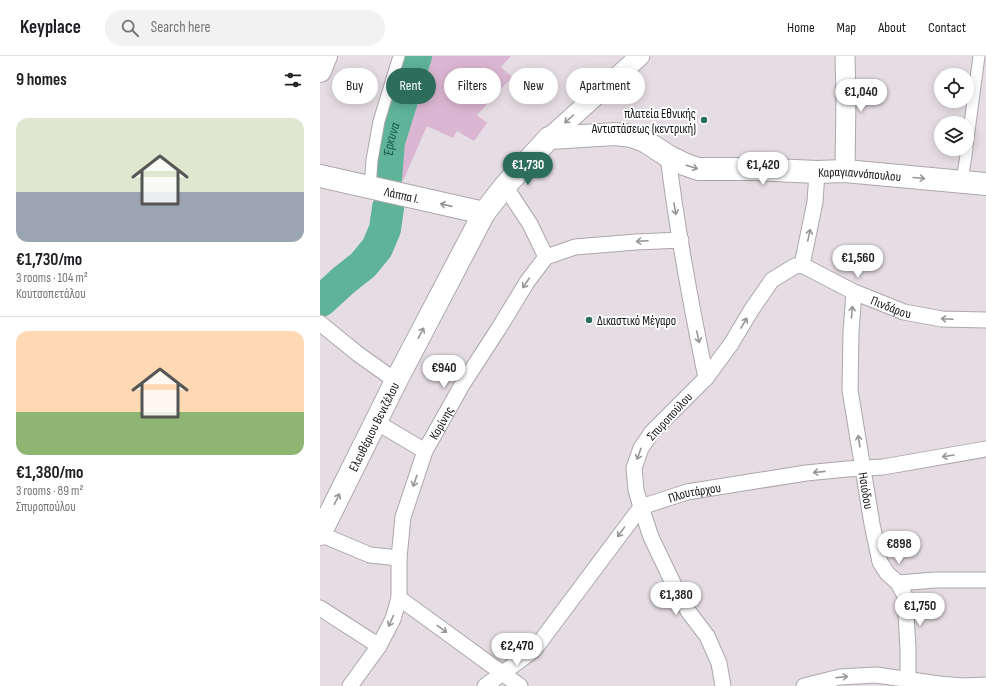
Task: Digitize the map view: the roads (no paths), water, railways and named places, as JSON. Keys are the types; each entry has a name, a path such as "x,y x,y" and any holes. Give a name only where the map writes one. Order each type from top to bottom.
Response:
{"main road":[{"path":"320,71 326,56"},
{"name":"Καραγιαννόπουλου","path":"549,138 616,134 623,135 645,141 668,156 698,169 753,169 817,172 845,171 986,184"},
{"name":"Ελευθέριου Βενιζέλου","path":"320,534 396,381 484,213 505,186 549,138"},
{"name":"Λάππα Ι.","path":"320,176 484,213"}],"street":[{"path":"370,188 372,160 379,121 399,56"},
{"path":"549,138 640,56"},
{"path":"845,56 845,171"},
{"path":"971,116 979,56"},
{"path":"668,156 690,300 706,378"},
{"path":"962,182 966,156"},
{"path":"802,265 816,202 817,172"},
{"path":"505,186 530,224 546,257 575,247 681,240"},
{"name":"Κορίνης","path":"350,686 379,646 393,619 399,598 399,558 403,517 425,452 462,385 499,328 526,282 546,257"},
{"name":"Πινδάρου","path":"802,265 854,292 904,312 942,319 986,320"},
{"name":"Σπυροπούλου","path":"723,686 719,663 707,636 688,611 651,537 640,507 636,490 634,468 641,448 652,432 706,378 731,344 772,280 795,266 802,265"},
{"name":"Ησιόδου","path":"854,292 851,332 850,390 880,562 898,583 904,596 908,649 908,680"},
{"path":"320,323 358,354 396,381"},
{"path":"376,422 425,452"},
{"name":"Πλουτάρχου","path":"640,507 687,492 806,473 883,467 986,449"},
{"path":"485,686 500,671 534,650 640,507"},
{"path":"320,534 370,556 399,558"},
{"path":"898,583 935,580 986,580"},
{"path":"399,598 520,686"},
{"path":"320,608 379,646"},
{"path":"804,686 840,677 876,675 939,684 964,686 986,685"}],"waterway":[{"name":"Έρκυνα","path":"386,179 389,142 416,56"},
{"name":"Έρκυνα","path":"321,301 363,265 377,248 385,229 388,208"}],"place":[{"name":"πλατεία Εθνικής Αντιστάσεως (κεντρική)","path":"704,120"},
{"name":"Δικαστικό Μέγαρο","path":"589,320"}]}
